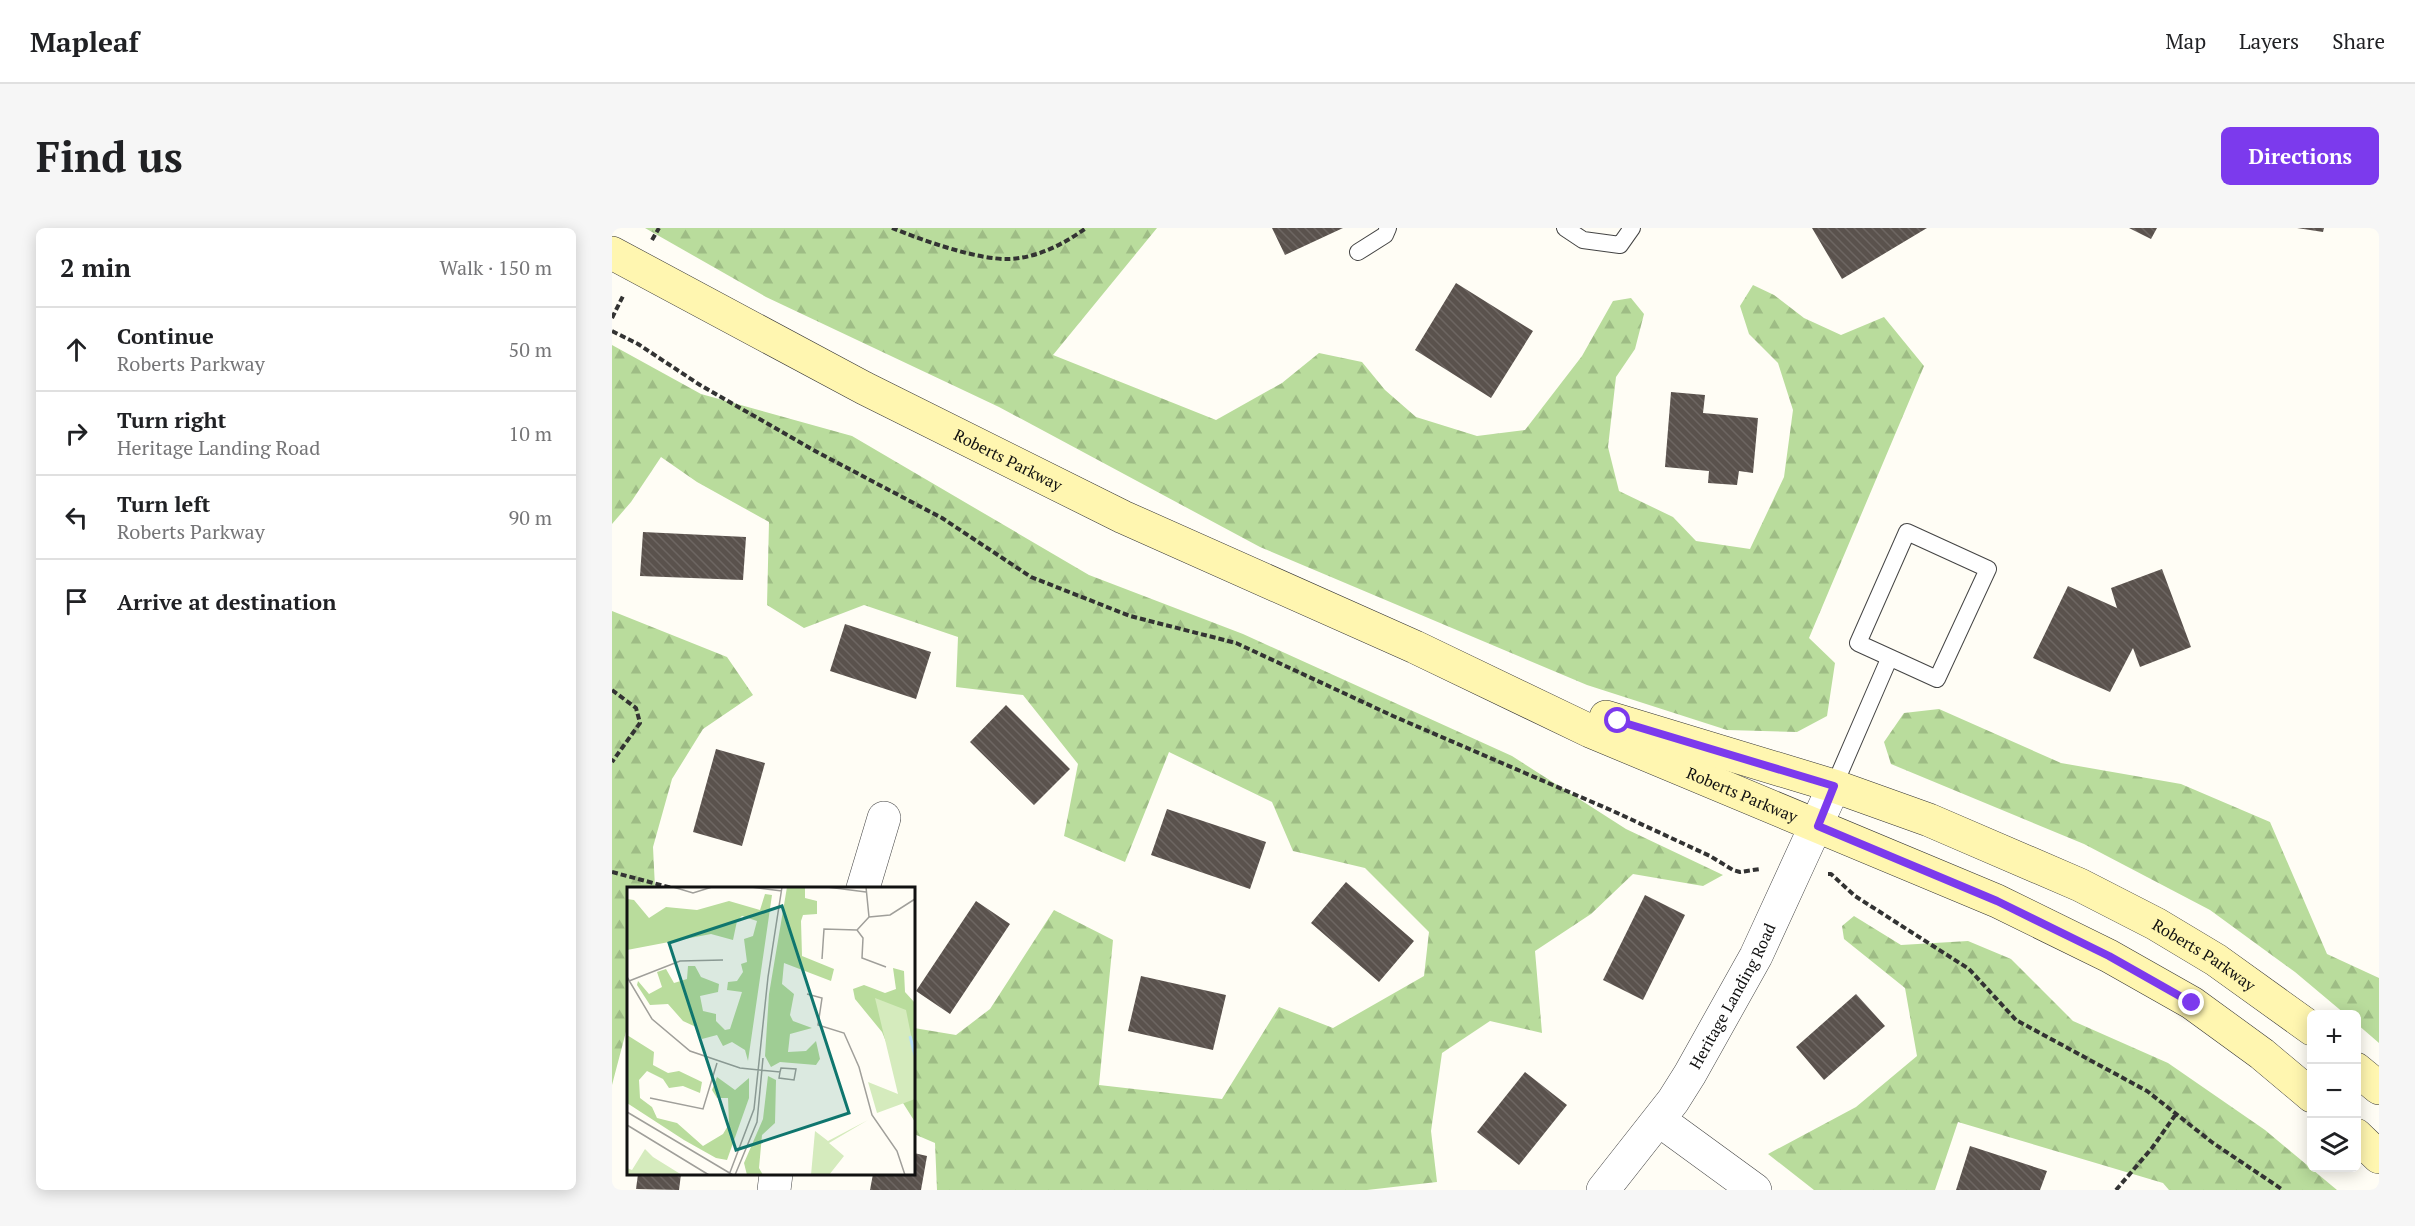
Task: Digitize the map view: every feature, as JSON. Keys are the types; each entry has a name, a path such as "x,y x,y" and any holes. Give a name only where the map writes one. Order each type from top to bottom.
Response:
{"main road":[{"name":"Roberts Parkway","path":"612,253 864,388 1123,517 1415,647 1590,731 1997,901 2109,956 2192,1003 2262,1054 2307,1092"},
{"name":"Roberts Parkway","path":"1415,647 1618,721 1834,786 1929,820 2080,885 2156,924 2216,960 2307,1025"},
{"path":"2361,1073 2379,1088"},
{"path":"2361,1141 2379,1157"}],"street":[{"name":"Heritage Landing Road","path":"1603,1190 1659,1120 1690,1074 1756,956 1818,826 1834,786"},
{"path":"863,887 884,818"},
{"path":"1659,1120 1755,1190"},
{"path":"774,1190 776,1175"}],"lane":[{"path":"1358,252 1385,235 1388,228"},
{"path":"1565,228 1582,240 1620,245 1632,228"},
{"path":"1907,532 1988,568 1936,679 1889,659 1858,643 1907,532"},
{"path":"1834,786 1889,659"}],"path":[{"path":"655,234 659,228"},
{"path":"892,228 973,253 1009,259 1065,244 1086,228"},
{"path":"612,331 638,344 700,385 817,452 942,518 1030,577 1130,616 1236,644 1393,716 1613,811 1710,856 1732,870 1740,872 1756,868 1795,875 1831,874 1855,896 1969,969 2016,1020 2147,1091 2283,1190"},
{"path":"612,690 636,708 640,723 612,762"},
{"path":"612,872 668,887"},
{"path":"2116,1190 2152,1148 2176,1114"}],"green space":[{"path":"645,228 1157,228 1053,355 1216,420 1282,383 1319,353 1362,362 1385,390 1416,417 1477,436 1525,430 1582,356 1613,301 1631,298 1644,314 1635,349 1616,377 1608,447 1619,491 1673,517 1696,541 1750,549 1784,477 1793,410 1778,363 1749,334 1740,306 1753,285 1774,295 1804,318 1841,335 1884,317 1924,366 1809,638 1835,663 1827,716 1797,732 1727,730 1587,685 1260,547 999,407 766,297"},
{"path":"612,345 701,394 852,436 1089,575 1243,634 1512,756 1626,829 1723,875 1703,886 1633,874 1591,914 1535,951 1542,1033 1490,1021 1442,1053 1431,1131 1437,1182 1367,1190 937,1190 935,1143 915,1134 915,1028 956,1035 990,1009 1054,910 1113,940 1099,1085 1222,1099 1279,1007 1333,1028 1424,976 1429,932 1365,868 1293,851 1272,802 1169,752 1125,862 1064,836 1078,764 1023,695 956,687 958,637 864,605 804,628 767,605 769,522 697,482 661,457 631,502 612,524"},
{"path":"612,611 727,657 753,695 703,729 672,779 653,847 655,887 627,887 627,1028 612,1085"},
{"path":"1939,709 2061,763 2181,784 2270,822 2327,954 2379,978 2379,1043 2361,1027 2361,1010 2340,1010 2295,972 2210,910 2084,844 1891,764 1884,742 1904,713"},
{"path":"1854,916 1901,945 1968,941 2011,959 2073,1021 2168,1063 2265,1130 2307,1165 2307,1172 2315,1172 2337,1190 2169,1190 2163,1183 1958,1122 1935,1190 1814,1190 1768,1154 1856,1107 1917,1056 1905,988 1844,939 1842,926"}],"building":[{"path":"1272,228 1343,228 1285,255"},
{"path":"1812,228 1927,228 1842,279"},
{"path":"2129,228 2157,228 2151,239"},
{"path":"2297,228 2324,228 2323,232"},
{"path":"1456,283 1533,331 1491,398 1415,350"},
{"path":"1671,392 1705,395 1703,413 1758,418 1753,473 1739,471 1737,485 1708,483 1709,471 1665,467"},
{"path":"643,532 746,537 743,580 640,576"},
{"path":"2162,569 2191,647 2140,667 2133,648 2110,692 2033,658 2068,586 2117,608 2111,588"},
{"path":"845,624 931,652 916,699 830,671"},
{"path":"1006,705 1070,769 1034,805 970,742"},
{"path":"716,749 765,763 742,846 693,832"},
{"path":"1167,809 1266,842 1250,889 1151,855"},
{"path":"1346,882 1414,941 1379,982 1311,923"},
{"path":"1645,895 1685,915 1643,1000 1603,980"},
{"path":"976,901 1010,924 950,1014 916,991"},
{"path":"1141,976 1226,995 1213,1050 1128,1031"},
{"path":"1856,994 1885,1026 1824,1080 1796,1047"},
{"path":"1525,1072 1567,1105 1519,1165 1477,1132"},
{"path":"1970,1146 2047,1171 2040,1190 1956,1190"},
{"path":"915,1153 927,1156 921,1190 870,1190 873,1175 915,1175"},
{"path":"638,1175 681,1175 679,1190 636,1189"}],"route":[{"path":"1618,721 1834,786 1818,826 1997,901 2109,956 2192,1003"}]}
